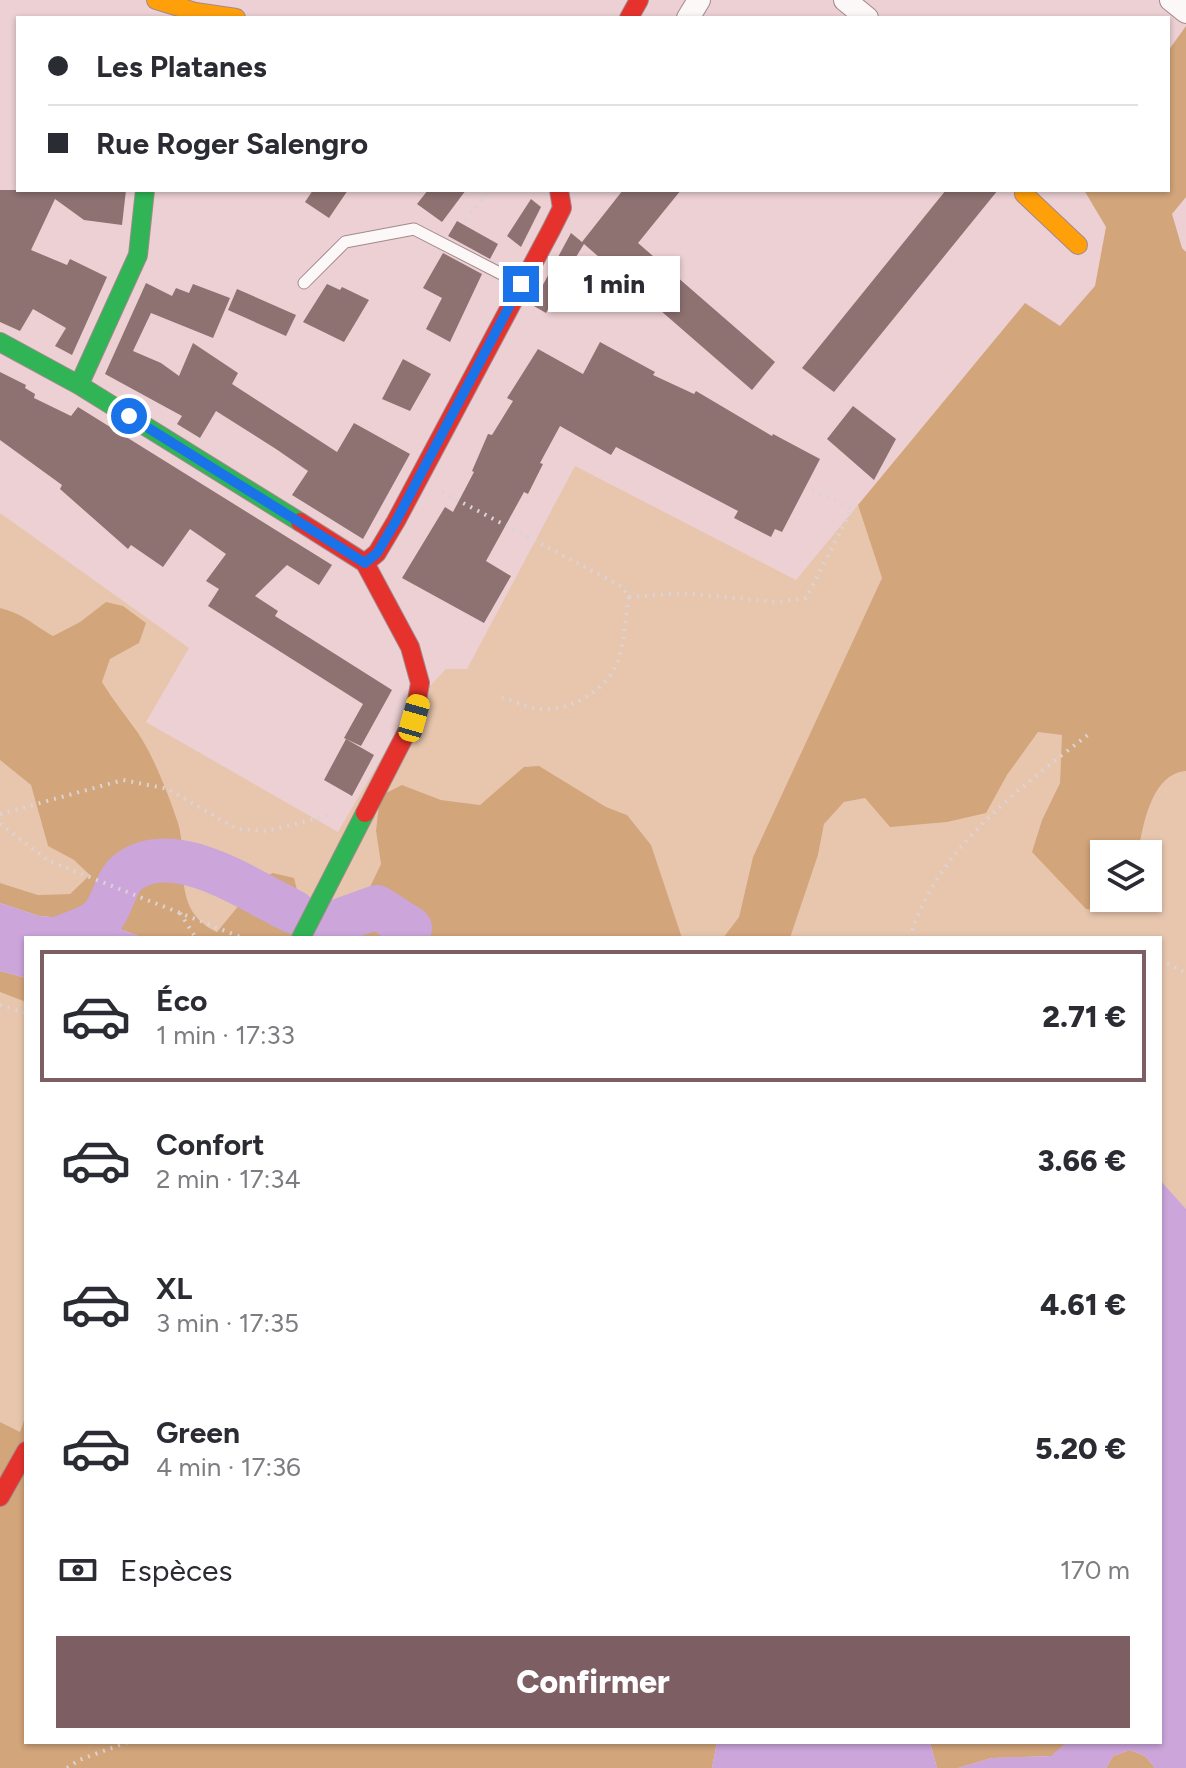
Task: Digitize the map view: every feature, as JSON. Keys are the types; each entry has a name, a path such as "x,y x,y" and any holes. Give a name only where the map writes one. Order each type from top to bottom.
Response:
{"main road":[{"path":"156,0 226,16"},
{"path":"79,385 138,255 145,192"},
{"path":"365,563 377,553 396,521 562,208 559,192"},
{"path":"1024,192 1078,245"},
{"path":"0,342 79,385 365,563 410,647 420,687 414,718 302,936"},
{"path":"0,1497 24,1455"}],"street":[{"path":"845,0 865,16"},
{"path":"1171,0 1186,12"}],"lane":[{"path":"304,283 345,242 414,229 521,284"}],"path":[{"path":"466,220 487,192"},
{"path":"629,597 683,593 776,602 806,598 852,509 806,487"},
{"path":"435,488 621,586 629,597 618,662 602,686 587,697 556,707 537,709 498,696"},
{"path":"911,936 917,915 958,850 1013,794 1089,734"},
{"path":"0,814 123,780 168,789 237,829 266,831 327,816 354,830"},
{"path":"0,824 49,861 238,936"},
{"path":"180,913 195,936"},
{"path":"1162,961 1186,973"},
{"path":"0,1005 24,1012"},
{"path":"67,1768 79,1760 123,1744"}],"shaded area":[{"path":"1186,26 1186,197 1172,214 1186,252 1186,771 1174,774 1157,791 1146,816 1141,840 1090,840 1090,909 1086,909 1032,852 1042,820 1060,783 1062,735 1038,732 1007,775 986,813 947,822 890,827 865,798 844,802 824,824 818,855 791,936 725,936 739,917 753,857 882,578 858,505 1025,303 1060,326 1095,286 1106,227 1085,192 1170,192 1170,48"},
{"path":"575,466 796,580 858,505 882,578 753,857 739,917 725,936 681,936 627,815 606,807 502,788 480,805 441,800 402,785 376,831 381,864 368,891 327,936 301,936 261,878 217,932 192,911 184,884 181,839 171,805 144,751 102,682 110,659 139,643 106,602 80,622 53,636 22,616 0,608 0,513 189,648 146,722 338,832 413,704 446,669 467,669"},
{"path":"106,602 123,606 146,623 139,643 110,659 102,682 144,743 166,789 178,823 184,884 192,911 217,932 261,878 273,873 294,878 299,898 301,936 137,936 98,921 39,916 0,903 0,883 38,895 70,894 90,875 74,860 48,846 31,785 0,760 0,608 22,616 53,636 80,622"},
{"path":"1038,732 1062,735 1060,783 1042,820 1032,852 1051,869 1090,894 1090,912 1162,912 1162,840 1141,840 1146,816 1157,791 1174,774 1186,771 1186,1209 1162,1182 1162,936 791,936 818,855 824,824 844,802 865,798 985,813"},
{"path":"0,760 31,785 48,846 74,860 91,875 70,894 38,895 0,883"},
{"path":"539,766 606,807 627,815 651,845 681,936 327,936 368,891 381,864 376,831 380,796 402,785 441,800 480,805 524,767"},
{"path":"0,903 39,916 98,921 137,936 24,936 24,977 0,971"},
{"path":"0,971 24,977 24,1001 0,992"},
{"path":"0,992 24,1001 24,1421 20,1433 0,1422"},
{"path":"1162,1182 1186,1209 1186,1768 1155,1768 1145,1756 1130,1750 1113,1756 1106,1768 958,1768 992,1758 1051,1756 1065,1744 1162,1744"},
{"path":"24,1421 24,1744 717,1744 712,1768 0,1768 0,1422 20,1432"},
{"path":"717,1744 931,1744 937,1768 712,1768"},
{"path":"931,1744 1065,1744 1052,1756 992,1758 958,1768 937,1768"},
{"path":"1130,1750 1145,1756 1155,1768 1106,1768 1113,1756"}],"building":[{"path":"0,190 126,192 122,225 84,220 55,199 31,250 67,265 70,259 107,277 72,355 55,346 66,328 33,309 20,331 0,322"},
{"path":"312,192 347,192 329,218 305,202"},
{"path":"426,192 464,192 442,222 417,204"},
{"path":"621,192 679,192 638,243 775,362 752,390 584,244 557,288 546,313 532,305 571,233 582,242"},
{"path":"944,192 996,192 834,392 802,368"},
{"path":"531,199 541,207 521,247 507,236"},
{"path":"457,221 498,244 490,259 448,236"},
{"path":"443,253 482,274 450,342 426,329 442,298 423,288"},
{"path":"146,283 172,296 176,288 189,293 193,284 230,298 213,338 151,313 133,351 161,363 179,376 193,343 238,373 232,384 337,452 354,423 410,454 363,539 292,495 308,471 276,449 216,411 200,438 177,424 182,416 105,374"},
{"path":"327,284 340,290 342,287 369,300 344,342 303,322"},
{"path":"237,289 296,315 286,336 228,310"},
{"path":"600,342 655,372 653,375 694,394 696,391 772,436 820,459 782,532 775,529 771,537 734,518 738,511 616,447 611,455 560,426 528,494 524,492 486,561 511,576 484,623 402,578 445,507 453,512 474,472 488,434 492,435 513,401 507,398 538,349 583,374"},
{"path":"403,359 431,374 410,411 382,399"},
{"path":"0,372 26,385 25,388 35,394 34,398 71,416 78,407 332,565 319,585 287,565 255,596 278,611 275,616 392,690 361,746 344,738 363,704 208,606 219,589 206,581 226,554 190,529 163,567 131,545 128,549 60,489 62,485 0,440"},
{"path":"853,406 896,439 874,480 827,439"},
{"path":"346,739 374,755 352,796 324,780"}],"waterway":[{"path":"65,936 99,920 123,877 147,863 167,861 212,871 294,912"},
{"path":"327,925 377,907 410,928 405,936"}],"traffic: fast":[{"path":"79,385 138,255 145,192"},
{"path":"0,342 79,385 300,522"},
{"path":"302,936 365,813"}],"traffic: slow":[{"path":"156,0 195,12 222,16"},
{"path":"1024,192 1078,245"}],"traffic: jam":[{"path":"630,16 639,0"},
{"path":"365,563 377,553 396,521 551,230 562,208 559,192"},
{"path":"300,522 365,563 410,647 420,683 414,718 365,813"},
{"path":"0,1497 24,1455"}],"route":[{"path":"129,416 365,563 377,553 396,521 521,284"}]}
